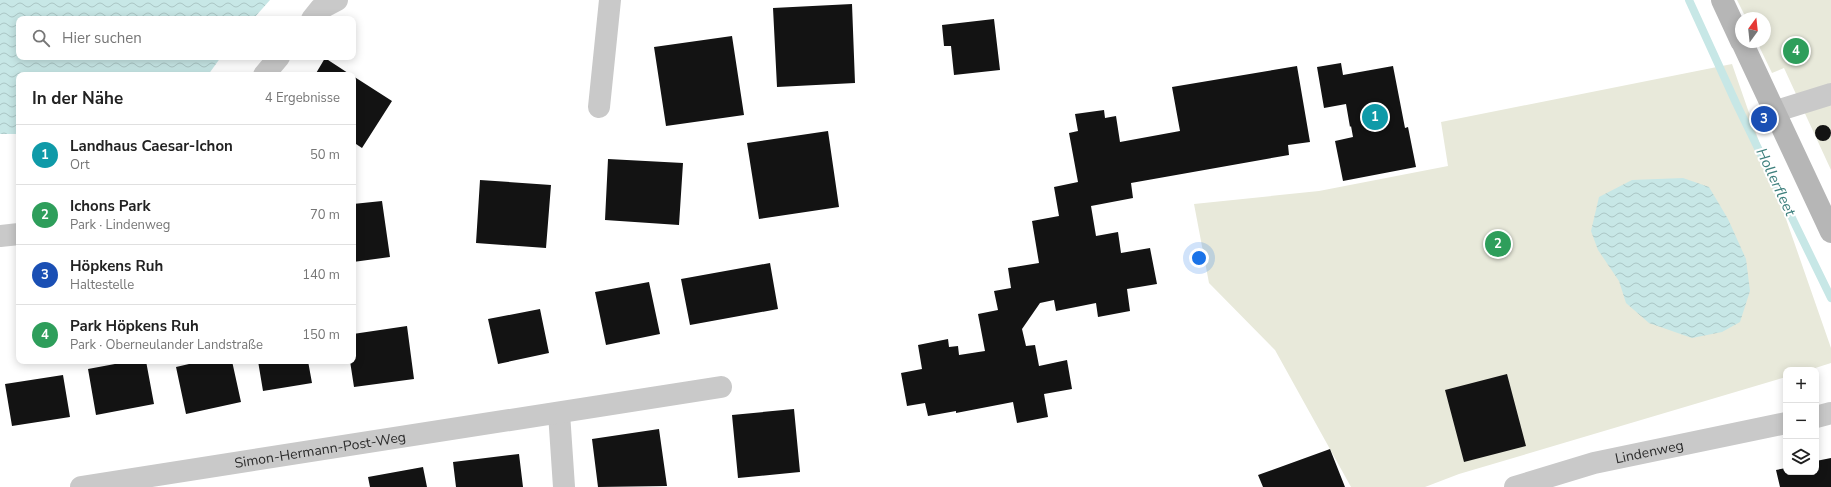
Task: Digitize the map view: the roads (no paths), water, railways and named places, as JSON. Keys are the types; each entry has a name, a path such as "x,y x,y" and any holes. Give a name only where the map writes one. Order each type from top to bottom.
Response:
{"street":[{"path":"314,16 320,9 337,0"},
{"path":"599,107 610,0"},
{"path":"1722,0 1735,28"},
{"path":"1744,48 1773,112 1831,232"},
{"path":"266,72 276,60"},
{"path":"1773,112 1831,94"},
{"path":"0,236 16,234"},
{"name":"Simon-Hermann-Post-Weg","path":"81,487 721,388"},
{"path":"559,413 564,487"},
{"path":"1819,416 1831,414"},
{"name":"Lindenweg","path":"1514,487 1594,463 1783,424"}],"water":[{"path":"0,0 270,0 256,16 16,16 16,60 219,60 210,72 16,72 16,134 0,134"},
{"path":"1683,178 1709,187 1728,219 1746,259 1750,291 1740,322 1722,332 1692,338 1649,323 1626,303 1619,281 1598,250 1591,231 1599,197 1632,180"}],"waterway":[{"name":"Hollerfleet","path":"1689,0 1736,103 1831,298"}],"place":[{"name":"Park Höpkens Ruh","path":"1796,51"},
{"name":"Landhaus Caesar-Ichon","path":"1375,117"},
{"name":"Höpkens Ruh","path":"1764,119"},
{"name":"Ichons Park","path":"1498,244"}]}
